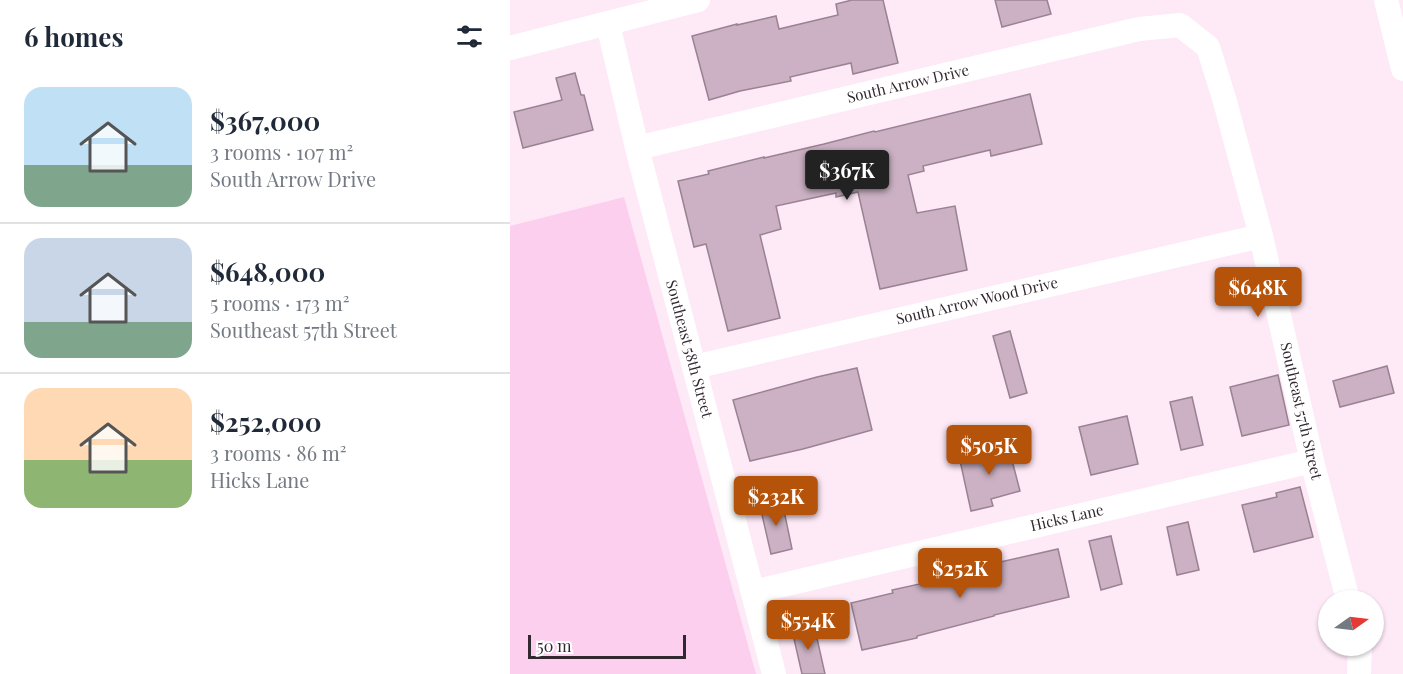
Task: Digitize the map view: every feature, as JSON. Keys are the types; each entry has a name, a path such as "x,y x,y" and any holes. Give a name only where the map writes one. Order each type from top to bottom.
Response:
{"street":[{"path":"510,48 698,0"},
{"path":"1386,0 1403,69"},
{"name":"Southeast 58th Street","path":"608,24 637,148 774,674"},
{"name":"South Arrow Drive","path":"637,148 1139,28 1180,26"},
{"name":"Southeast 57th Street","path":"1180,26 1208,46 1224,98 1261,236 1312,461 1345,590"},
{"name":"South Arrow Wood Drive","path":"694,367 1261,236"},
{"name":"Hicks Lane","path":"753,592 1312,461"},
{"path":"1359,674 1360,656"}],"shaded area":[{"path":"624,197 756,674 510,674 510,226"}],"building":[{"path":"852,0 883,0 898,63 853,74 851,63 790,77 791,81 709,100 692,36 776,16 779,29 838,15 836,4"},
{"path":"995,0 1047,0 1051,14 1002,27"},
{"path":"575,73 581,95 584,95 593,130 523,148 514,112 562,100 556,78"},
{"path":"1030,94 1042,144 991,156 990,150 923,166 924,171 908,175 917,213 955,206 967,270 880,289 858,192 836,197 836,193 776,206 781,229 760,235 780,318 728,331 706,244 694,247 678,181 764,157"},
{"path":"1010,331 1027,393 1010,398 993,336"},
{"path":"1387,366 1394,393 1340,407 1333,381"},
{"path":"857,368 872,430 750,461 733,400"},
{"path":"1278,375 1289,425 1242,436 1230,387"},
{"path":"1192,397 1203,445 1181,450 1170,402"},
{"path":"1127,416 1138,464 1091,475 1079,427"},
{"path":"1008,445 1020,491 991,499 993,506 971,511 959,456"},
{"path":"1300,487 1313,537 1254,552 1242,505 1277,497 1276,493"},
{"path":"782,501 792,549 771,554 760,506"},
{"path":"1188,522 1199,570 1177,575 1167,527"},
{"path":"1111,536 1122,584 1101,590 1089,541"},
{"path":"1058,549 1069,597 994,615 917,636 917,638 862,650 851,603 893,593 892,590 970,573 969,569"},
{"path":"814,625 825,674 802,674 792,630"}]}
